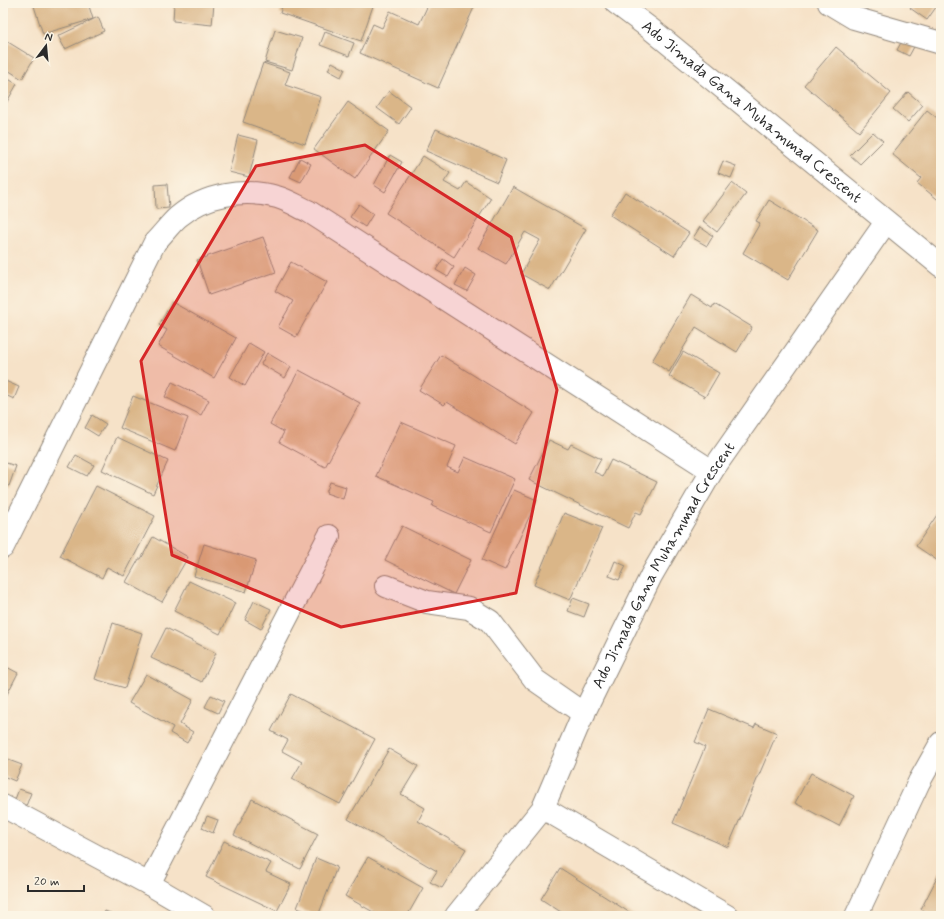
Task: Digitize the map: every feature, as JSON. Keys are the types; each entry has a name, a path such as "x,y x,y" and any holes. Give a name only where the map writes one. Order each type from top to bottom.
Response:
{"street":[{"name":"Ado Jimada Gana Muhammad Crescent","path":"616,3 652,30 941,266"},
{"path":"829,3 854,18 941,44"},
{"path":"3,547 155,242 178,218 192,207 213,198 225,195 255,193 279,197 308,211 712,471"},
{"name":"Ado Jimada Gana Muhammad Crescent","path":"456,916 543,808 584,714 651,576 712,471 886,222"},
{"path":"149,884 329,536"},
{"path":"386,586 427,602 470,608 490,621 534,680 584,714"},
{"path":"862,914 919,782 941,743"},
{"path":"3,806 149,884 195,914"},
{"path":"543,808 727,916"}],"highlighted area":[{"path":"365,145 511,237 557,390 516,593 341,627 172,555 141,361 256,166"}],"building":[{"path":"33,3 88,3 93,19 43,34"},
{"path":"174,3 214,3 212,25 173,21"},
{"path":"283,3 329,3 336,5 337,3 374,3 361,41 280,13"},
{"path":"429,3 476,3 438,88 360,53 373,24 382,28 390,11 419,24"},
{"path":"914,3 939,3 927,20 910,8"},
{"path":"98,17 104,31 65,49 58,36"},
{"path":"275,30 302,38 292,70 265,62"},
{"path":"325,32 354,43 349,56 320,45"},
{"path":"3,39 34,58 22,79 3,67"},
{"path":"903,39 915,45 909,56 897,50"},
{"path":"836,47 891,93 859,132 804,85"},
{"path":"332,62 345,69 341,77 328,70"},
{"path":"263,63 290,72 285,85 321,97 305,144 243,122"},
{"path":"3,76 17,84 4,107 3,106"},
{"path":"389,91 411,107 399,124 377,108"},
{"path":"908,92 923,105 908,122 893,109"},
{"path":"348,102 389,131 355,179 314,149"},
{"path":"927,110 941,121 941,202 917,183 921,178 892,154"},
{"path":"436,129 506,160 497,182 426,151"},
{"path":"873,132 883,141 860,164 850,155"},
{"path":"238,135 258,140 249,177 229,172"},
{"path":"390,155 402,162 385,192 374,185"},
{"path":"423,156 450,173 444,182 460,191 466,182 491,198 454,257 386,213"},
{"path":"300,158 311,164 301,182 290,177"},
{"path":"723,161 736,166 731,178 718,173"},
{"path":"732,183 746,194 717,232 703,221"},
{"path":"167,184 169,208 156,209 155,185"},
{"path":"513,187 586,229 550,290 521,274 540,240 525,232 506,264 478,248"},
{"path":"625,192 689,233 674,256 610,215"},
{"path":"769,200 818,230 788,280 743,253 760,223 756,221"},
{"path":"359,204 373,214 365,227 350,217"},
{"path":"700,227 713,236 707,246 693,238"},
{"path":"263,237 276,272 209,295 197,260"},
{"path":"443,259 454,267 448,277 436,270"},
{"path":"291,262 327,282 296,337 278,327 293,301 275,291"},
{"path":"465,268 476,275 467,291 455,285"},
{"path":"691,295 712,308 714,304 752,327 737,352 696,327 669,372 652,361"},
{"path":"172,302 236,338 214,378 158,346 167,330 159,325"},
{"path":"249,343 264,352 245,386 230,377"},
{"path":"683,352 719,373 705,397 669,376"},
{"path":"267,353 291,367 285,378 261,364"},
{"path":"441,355 534,413 515,444 447,402 444,405 419,390"},
{"path":"299,370 360,403 325,467 279,442 284,432 270,424"},
{"path":"3,380 19,387 14,399 3,394"},
{"path":"172,382 209,400 201,415 165,397"},
{"path":"133,396 188,418 175,451 120,428"},
{"path":"92,415 106,424 98,436 85,428"},
{"path":"401,422 456,446 447,467 458,472 465,457 515,479 491,532 432,506 434,502 376,476"},
{"path":"117,437 168,461 153,494 102,470"},
{"path":"549,440 568,449 571,444 601,459 594,472 603,476 611,460 657,482 641,514 636,512 628,528 529,480"},
{"path":"76,455 94,465 87,476 69,467"},
{"path":"3,462 16,466 9,486 3,484"},
{"path":"330,482 346,487 343,499 326,493"},
{"path":"96,486 155,516 124,576 107,567 102,578 60,556"},
{"path":"514,490 537,500 505,570 482,560"},
{"path":"941,509 941,563 916,546"},
{"path":"564,513 602,528 570,600 534,585"},
{"path":"402,526 471,560 454,594 385,560"},
{"path":"153,537 188,557 162,602 126,582"},
{"path":"204,544 256,560 246,592 194,576"},
{"path":"615,561 626,566 619,580 609,576"},
{"path":"189,581 235,603 220,634 174,611"},
{"path":"573,598 589,604 584,617 568,611"},
{"path":"254,601 271,609 261,629 245,620"},
{"path":"113,623 142,633 125,688 95,679"},
{"path":"166,628 216,653 202,682 151,658"},
{"path":"3,665 18,673 3,702"},
{"path":"146,674 193,700 180,724 193,732 187,743 170,733 173,727 129,703"},
{"path":"291,694 375,739 340,804 292,779 302,762 282,751 288,740 271,731"},
{"path":"211,695 224,701 218,713 205,707"},
{"path":"709,709 754,728 756,724 777,733 728,847 673,823 705,747 695,742"},
{"path":"389,749 418,766 401,794 425,808 418,821 466,849 442,888 430,882 437,871 348,819"},
{"path":"3,758 22,765 15,781 3,776"},
{"path":"811,773 854,796 839,826 795,803"},
{"path":"19,789 31,793 26,806 14,802"},
{"path":"252,799 318,834 300,869 234,835"},
{"path":"207,816 218,820 213,833 202,828"},
{"path":"224,841 271,863 266,872 291,884 277,911 206,877"},
{"path":"368,857 423,888 407,916 373,916 375,913 345,896"},
{"path":"316,858 337,867 318,916 297,908"},
{"path":"560,868 635,916 563,916 564,914 541,899"},
{"path":"941,870 941,916 935,916 921,909"},
{"path":"105,911 118,916 103,916"}]}
